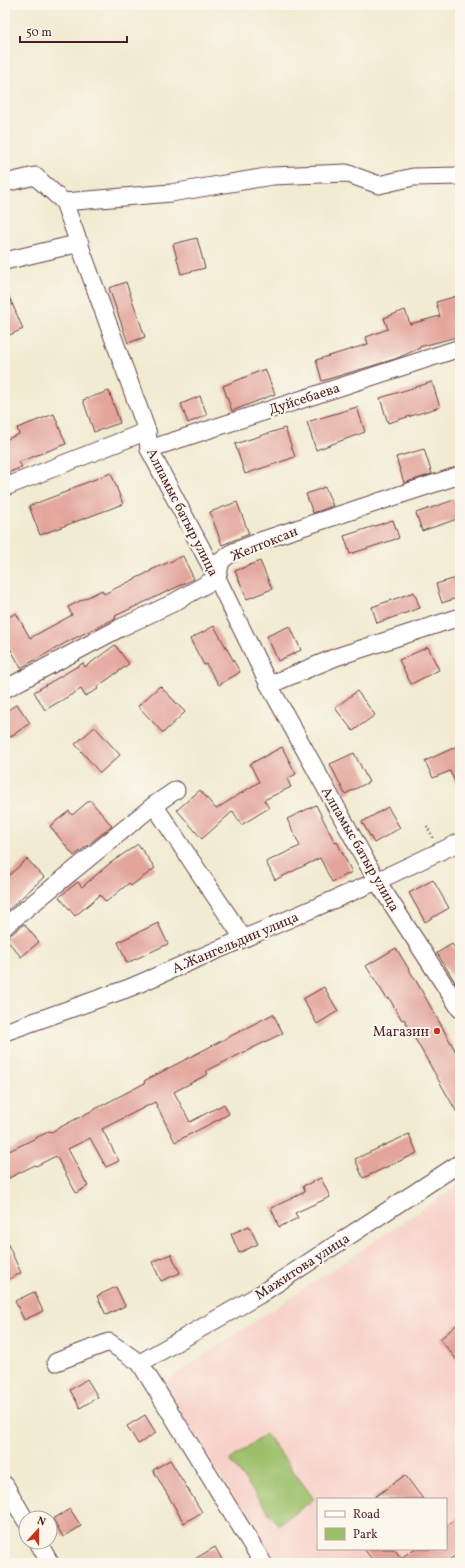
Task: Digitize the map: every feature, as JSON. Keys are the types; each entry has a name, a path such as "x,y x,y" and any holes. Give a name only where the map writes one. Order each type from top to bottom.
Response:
{"street":[{"path":"5,183 35,176 64,202 171,193 272,176 346,174 379,185 413,177 460,176"},
{"name":"Алпамыс батыр улица","path":"64,202 147,431 149,449 217,578 269,685 377,881 460,1009"},
{"path":"5,261 80,243"},
{"name":"Дуйсебаева","path":"149,449 460,348"},
{"path":"5,487 147,431"},
{"name":"Желтоксан","path":"217,578 221,561 234,552 260,541 460,475"},
{"path":"5,690 120,628 171,604 217,578"},
{"path":"269,685 336,657 460,617"},
{"path":"5,926 154,805 176,790"},
{"path":"154,805 243,938"},
{"name":"А.Жангельдин улица","path":"5,1032 129,988 377,881 460,842"},
{"name":"Мажитова улица","path":"140,1363 259,1295 460,1163"},
{"path":"56,1362 109,1342 140,1363 263,1563"},
{"path":"5,1485 20,1510"},
{"path":"43,1550 50,1563"}],"shaded area":[{"path":"460,1184 460,1563 274,1563 163,1383"}],"green space":[{"path":"266,1434 314,1499 278,1525 230,1460"}],"building":[{"path":"197,238 205,268 181,274 173,244"},
{"path":"126,282 145,337 128,343 109,288"},
{"path":"5,287 23,329 5,337"},
{"path":"457,296 460,306 460,336 419,347 420,348 395,359 322,381 316,360 368,344 366,337 388,329 384,318 405,310 410,324 440,316 436,302"},
{"path":"265,369 275,394 232,411 223,386"},
{"path":"432,382 440,407 388,423 380,398"},
{"path":"109,391 120,423 94,432 83,400"},
{"path":"200,396 207,415 188,423 181,404"},
{"path":"357,407 365,432 316,450 307,422"},
{"path":"54,414 66,444 19,462 22,467 5,474 5,440 19,434 17,428"},
{"path":"285,428 295,457 245,474 235,444"},
{"path":"424,449 432,474 404,483 396,457"},
{"path":"111,473 123,504 40,535 29,506"},
{"path":"325,487 333,506 313,513 306,494"},
{"path":"460,498 460,518 422,531 416,513"},
{"path":"237,502 249,534 222,545 210,512"},
{"path":"393,520 399,538 350,554 344,536"},
{"path":"183,556 194,579 115,616 116,618 69,641 21,668 5,639 5,619 16,613 30,638 72,615 68,607 102,590 104,594 151,570"},
{"path":"260,561 272,589 247,599 235,571"},
{"path":"460,577 460,597 442,603 436,584"},
{"path":"414,592 420,608 377,623 372,607"},
{"path":"214,626 240,672 219,685 206,664 204,665 190,639"},
{"path":"290,626 301,650 278,661 267,636"},
{"path":"115,645 129,664 97,687 98,689 85,696 81,689 45,710 34,692 83,663 85,667"},
{"path":"428,647 439,670 411,684 399,660"},
{"path":"160,686 185,712 163,733 138,706"},
{"path":"357,691 375,715 353,731 335,708"},
{"path":"17,704 30,723 10,737 5,731 5,712"},
{"path":"95,727 120,755 100,773 75,744"},
{"path":"460,745 460,793 450,771 433,778 425,761"},
{"path":"282,747 296,774 287,779 291,787 264,800 269,808 241,825 233,811 202,839 177,810 200,790 216,809 259,782 250,764"},
{"path":"354,753 369,782 345,794 330,764"},
{"path":"90,800 112,826 74,856 50,826 69,811 72,815"},
{"path":"316,805 335,843 337,842 352,872 332,882 320,858 275,880 266,862 300,846 287,819"},
{"path":"388,807 400,828 374,843 362,822"},
{"path":"138,844 155,868 131,886 129,883 106,902 100,895 75,916 59,897 78,882 82,887 109,864"},
{"path":"27,859 44,877 5,913 5,879"},
{"path":"433,880 449,908 425,922 409,893"},
{"path":"158,923 168,944 127,963 118,942"},
{"path":"24,924 39,942 21,957 6,939"},
{"path":"452,944 460,956 460,990 437,953"},
{"path":"396,948 460,1059 460,1118 404,1019 402,1020 389,998 387,999 366,966"},
{"path":"324,987 338,1011 317,1024 303,999"},
{"path":"273,1014 283,1033 206,1071 208,1074 174,1092 190,1122 224,1104 229,1114 175,1142 155,1102 102,1129 119,1161 106,1167 90,1138 68,1149 88,1186 76,1193 56,1156 5,1180 5,1153 50,1131 51,1132 145,1083 144,1081"},
{"path":"409,1134 417,1153 363,1178 355,1159"},
{"path":"321,1178 330,1197 295,1213 298,1218 279,1227 271,1208 305,1192 303,1186"},
{"path":"249,1226 258,1244 239,1253 231,1234"},
{"path":"5,1238 21,1273 5,1281"},
{"path":"171,1254 180,1273 161,1281 152,1262"},
{"path":"116,1287 125,1306 106,1315 97,1296"},
{"path":"34,1292 43,1311 24,1320 15,1301"},
{"path":"460,1322 460,1364 440,1339"},
{"path":"87,1379 98,1397 80,1408 70,1390"},
{"path":"145,1415 156,1433 138,1444 127,1426"},
{"path":"170,1460 202,1512 184,1523 153,1470"},
{"path":"405,1475 422,1498 373,1498"},
{"path":"70,1509 81,1526 63,1537 58,1528 58,1516"},
{"path":"460,1516 460,1552 445,1563 375,1563 365,1550 395,1550 401,1558 413,1550 447,1550 447,1525"},
{"path":"215,1547 224,1563 188,1563"}],"place":[{"name":"Магазин","path":"437,1031"}]}
